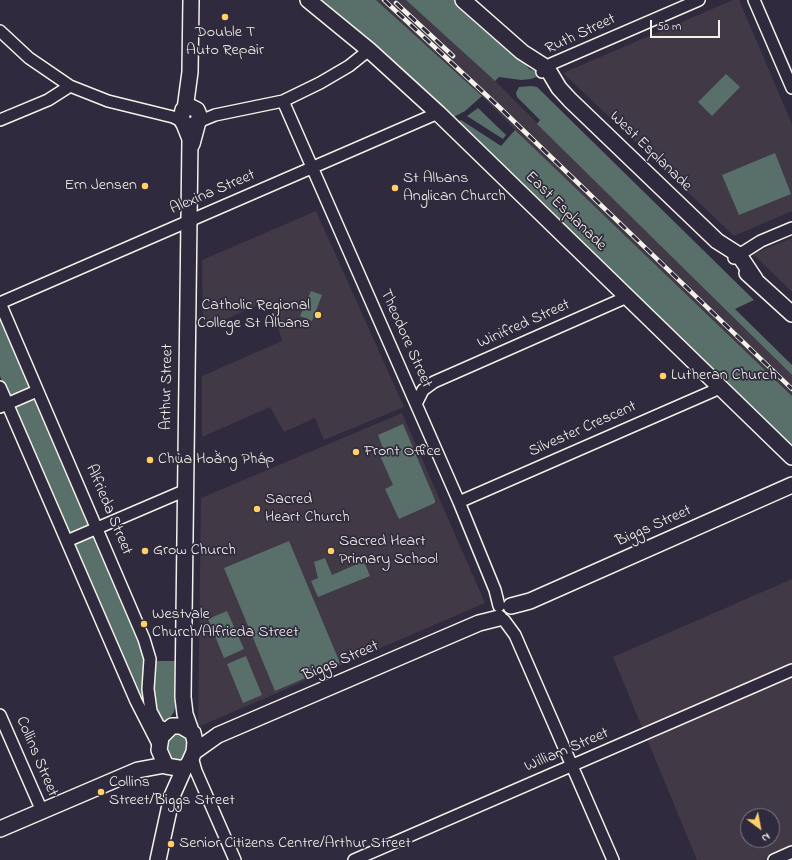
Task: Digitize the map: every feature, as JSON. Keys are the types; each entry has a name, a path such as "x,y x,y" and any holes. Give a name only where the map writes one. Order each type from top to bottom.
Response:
{"street":[{"path":"190,116 191,0"},
{"name":"East Esplanade","path":"308,0 369,50 438,114 792,457"},
{"name":"West Esplanade","path":"463,0 522,52 530,65 545,70 548,81 559,88 717,241 720,248 736,256 745,272 755,279 792,314"},
{"name":"Ruth Street","path":"545,70 699,0"},
{"path":"754,1 792,88"},
{"path":"0,31 29,58 70,86 108,101 173,117 225,113 283,101 343,70 369,50"},
{"path":"0,120 48,100 70,86"},
{"name":"Theodore Street","path":"283,101 406,379 495,590 613,860"},
{"name":"Alexina Street","path":"0,303 312,167 438,114"},
{"name":"Arthur Street","path":"190,116 183,697 185,714 192,732"},
{"path":"736,256 761,241 792,228"},
{"name":"Winifred Street","path":"416,404 423,390 434,382 627,297"},
{"name":"Alfrieda Street","path":"0,303 149,651 150,665 148,689 151,711 159,726 169,728"},
{"name":"Winifred Street","path":"406,379 416,383 434,382"},
{"path":"0,386 4,406 67,541 138,705 159,748 171,778 172,796"},
{"name":"Silvester Crescent","path":"459,502 720,388"},
{"path":"4,406 38,391"},
{"name":"Biggs Street","path":"189,762 218,735 505,612 792,485"},
{"path":"67,541 186,490"},
{"name":"William Street","path":"354,860 572,767 792,670"},
{"name":"Arthur Street","path":"169,728 183,697"},
{"name":"Collins Street","path":"0,715 42,811"},
{"path":"138,770 151,760 159,748 161,737 169,728 181,726 192,732 195,742 189,762 172,796 158,860"},
{"name":"Biggs Street","path":"192,732 201,736 218,735"},
{"path":"0,829 138,770 189,762"},
{"path":"189,762 201,782 235,860"},
{"path":"774,860 792,852"}],"shaded area":[{"path":"376,0 406,0 494,80 792,375 792,396 534,149 475,89"},
{"path":"733,0 739,0 792,124 792,211 734,236 563,73"},
{"name":"Catholic Regional College St Albans","path":"316,211 404,407 324,440 315,418 284,432 270,407 202,437 202,376 282,341 270,300 203,329 202,260"},
{"path":"792,238 792,292 753,254"},
{"name":"Sacred Heart Primary School","path":"402,413 485,603 198,727 201,498"},
{"path":"792,579 792,860 697,860 613,657"}],"green space":[{"path":"321,0 376,0 482,96 465,111 452,118 395,64"},
{"path":"406,0 458,0 521,57 529,69 539,72 542,75 531,79 521,80 499,77 495,81"},
{"path":"726,74 740,87 712,116 698,102"},
{"path":"519,87 537,87 754,300 735,309 792,365 792,375 537,124 540,120 517,97 516,93"},
{"path":"478,108 506,135 503,139 467,116"},
{"path":"461,120 501,146 515,130 792,396 792,449 455,123"},
{"path":"775,153 791,194 739,215 722,175"},
{"path":"311,291 322,295 312,321 300,316"},
{"path":"0,314 30,385 28,390 12,399 8,395 0,376"},
{"path":"30,399 38,402 90,525 73,535 68,533 14,408 15,406"},
{"path":"403,424 435,503 399,519 385,489 393,485 381,458 380,453 383,448 378,435"},
{"path":"93,535 146,654 153,727 74,546 74,543"},
{"path":"289,541 340,663 275,691 224,568"},
{"path":"325,558 332,575 364,561 370,576 318,597 311,581 318,578 314,562"},
{"path":"227,611 244,649 224,658 208,619"},
{"path":"246,656 262,695 243,703 227,664"},
{"path":"153,661 176,661 176,702 174,712 167,722 161,723 151,698"},
{"path":"174,733 180,733 186,739 187,750 184,757 180,760 171,760 167,753 168,740"}],"railway":[{"path":"384,0 498,106 792,389"},
{"path":"396,3 453,56"}],"place":[{"name":"Double T Auto Repair","path":"225,17"},
{"name":"Ern Jensen","path":"145,186"},
{"name":"St Albans Anglican Church","path":"395,188"},
{"name":"Catholic Regional College St Albans","path":"318,315"},
{"name":"Lutheran Church","path":"663,376"},
{"name":"Front Office","path":"356,452"},
{"name":"Chùa Hoằng Pháp","path":"150,460"},
{"name":"Sacred Heart Church","path":"257,509"},
{"name":"Grow Church","path":"145,551"},
{"name":"Sacred Heart Primary School","path":"331,551"},
{"name":"Westvale Church/Alfrieda Street","path":"144,624"},
{"name":"Collins Street/Biggs Street","path":"101,792"},
{"name":"Senior Citizens Centre/Arthur Street","path":"171,844"}]}
